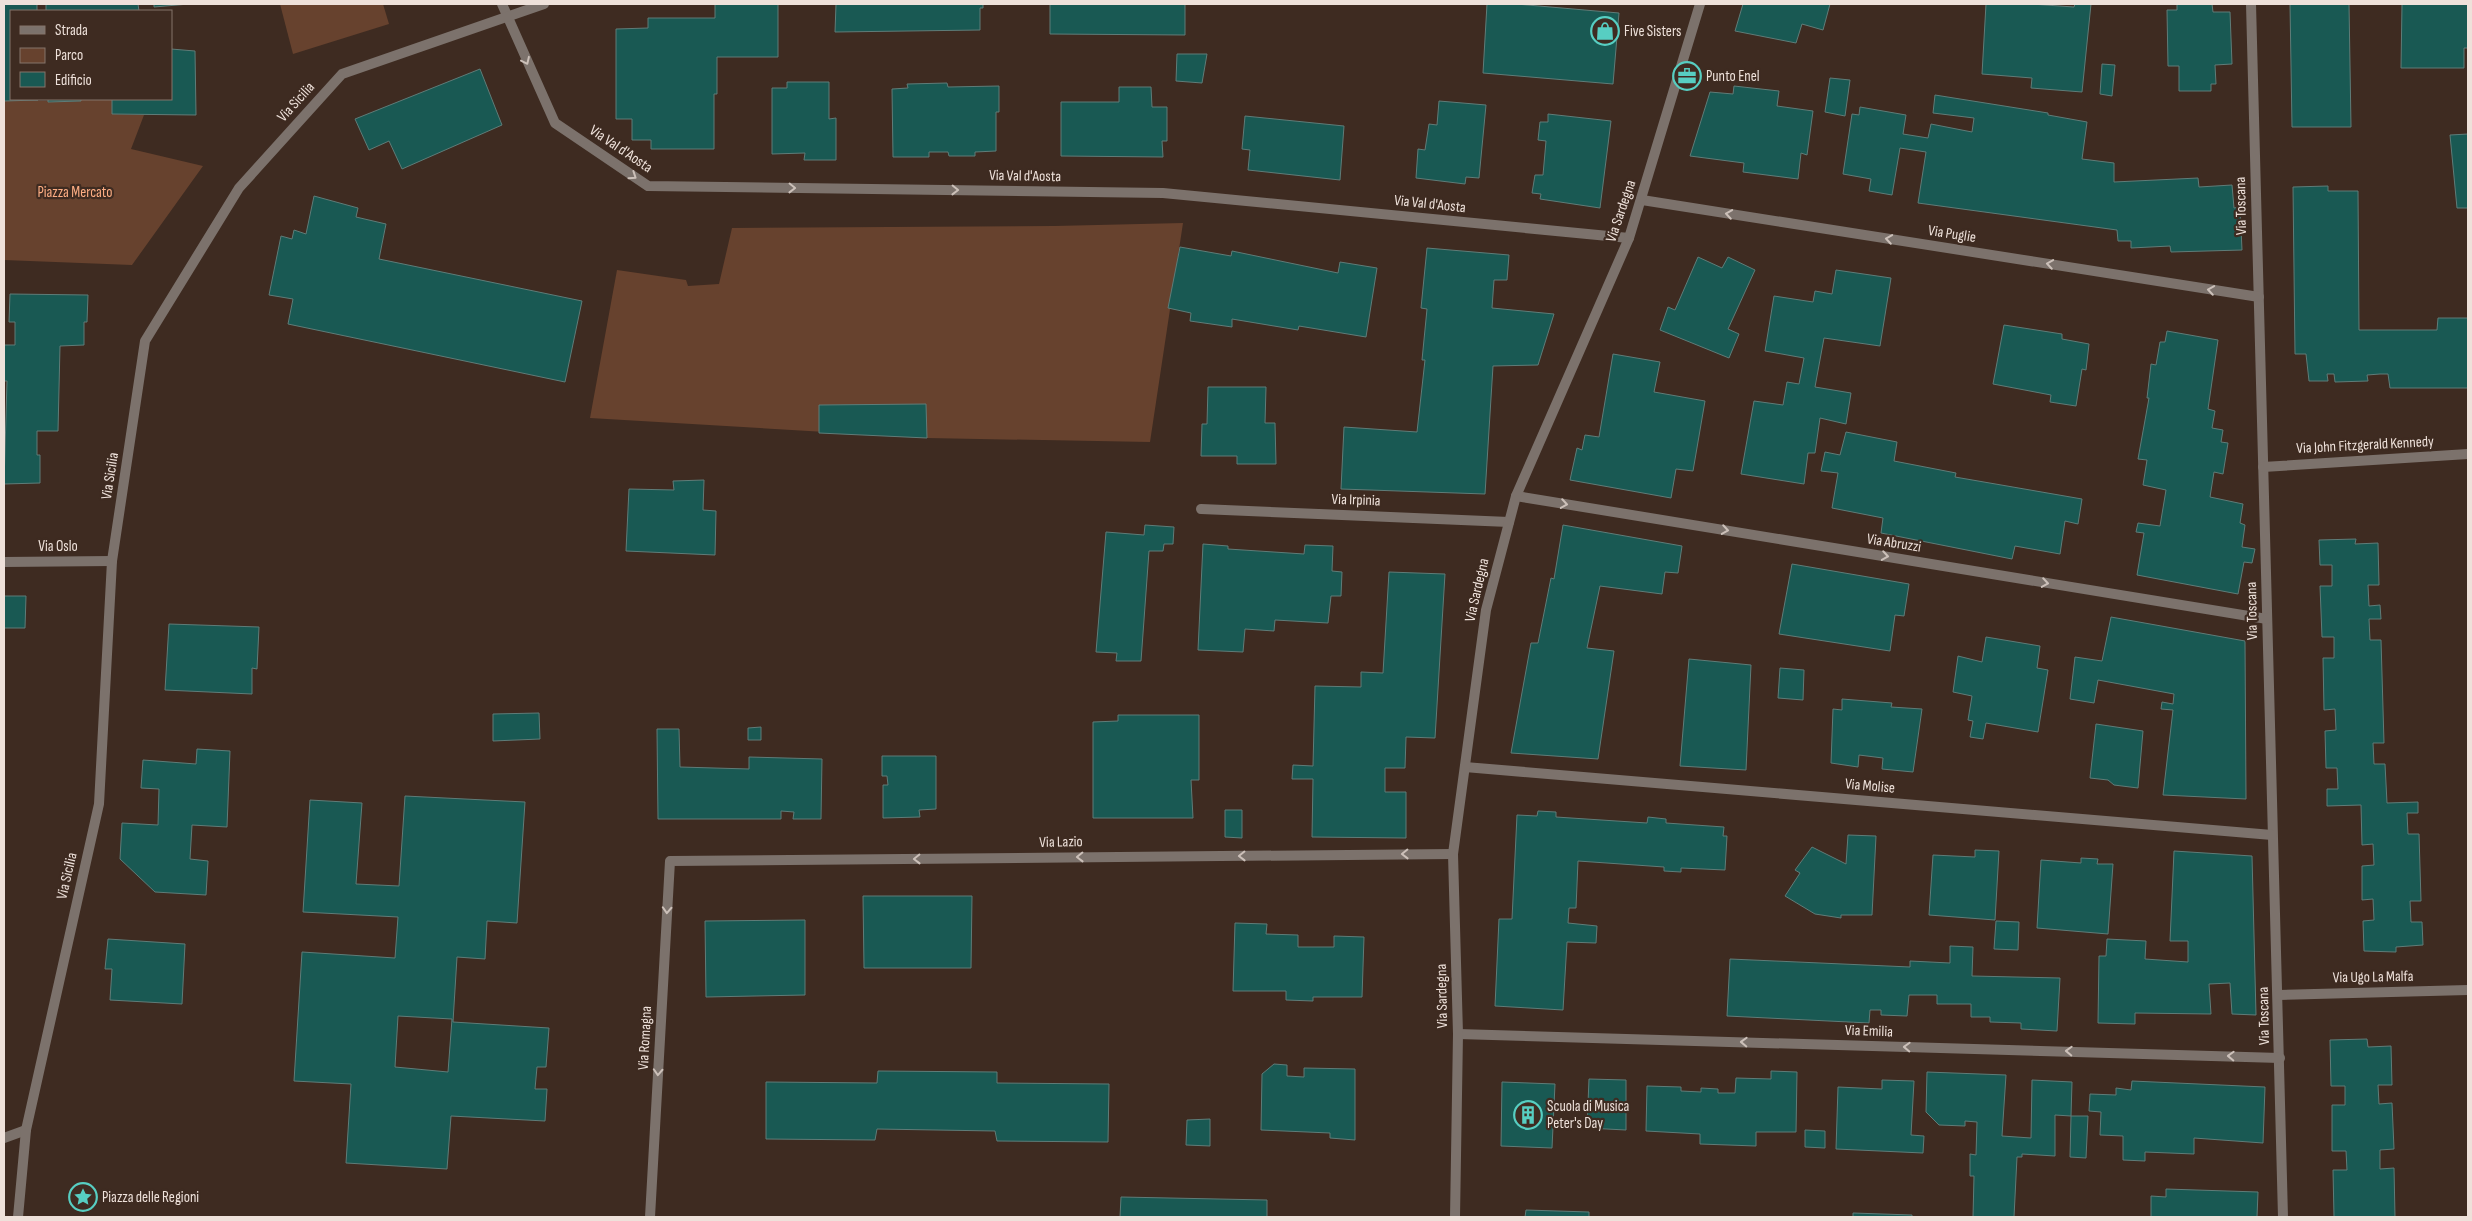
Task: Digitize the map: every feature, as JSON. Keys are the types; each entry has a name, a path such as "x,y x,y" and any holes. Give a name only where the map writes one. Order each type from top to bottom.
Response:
{"street":[{"name":"Via Val d'Aosta","path":"502,4 555,123 648,186 1163,193 1629,238"},
{"name":"Via Sicilia","path":"18,1217 26,1130 99,804 112,561 145,341 240,188 342,74 544,4"},
{"name":"Via Sardegna","path":"1455,1217 1458,1034 1453,854 1486,610 1516,496 1629,238 1700,4"},
{"name":"Via Toscana","path":"2251,4 2272,835 2279,995 2283,1217"},
{"name":"Via Puglie","path":"1642,200 2259,297"},
{"name":"Via John Fitzgerald Kennedy","path":"2263,467 2468,454"},
{"name":"Via Abruzzi","path":"1516,496 2267,618"},
{"name":"Via Irpinia","path":"1201,509 1509,522"},
{"name":"Via Oslo","path":"4,562 112,561"},
{"name":"Via Molise","path":"1465,767 2272,835"},
{"name":"Via Lazio","path":"670,861 1453,854"},
{"name":"Via Romagna","path":"650,1217 670,861"},
{"name":"Via Ugo La Malfa","path":"2279,995 2468,990"},
{"name":"Via Emilia","path":"1458,1034 2280,1058"},
{"path":"4,1138 26,1130"}],"green space":[{"path":"280,4 383,4 389,24 293,54"},
{"name":"Piazza Mercato","path":"112,100 112,114 144,115 131,149 203,166 132,265 4,260 4,101"},
{"path":"1183,223 1150,442 927,438 590,418 617,270 686,280 688,286 719,284 732,228 1054,226"}],"building":[{"path":"4,4 37,4 37,10 10,10 10,100 38,100 4,101"},
{"path":"46,4 138,4 139,10 46,10"},
{"path":"154,4 189,4 154,7"},
{"path":"715,4 778,4 778,57 717,57 717,94 714,94 714,149 651,149 651,140 632,140 632,119 616,119 616,29 648,28 648,18 715,18"},
{"path":"836,4 983,4 983,8 980,8 980,30 835,32"},
{"path":"1050,4 1185,4 1185,35 1050,34"},
{"path":"1487,4 1516,4 1619,13 1613,84 1483,73"},
{"path":"1743,4 1830,4 1823,30 1802,24 1796,43 1735,31"},
{"path":"1986,4 2031,4 2074,7 2075,4 2091,4 2082,92 2031,88 2032,78 1982,74"},
{"path":"2177,4 2212,4 2213,12 2230,12 2232,64 2215,65 2216,84 2211,84 2211,91 2179,91 2179,66 2168,66 2167,10 2177,10"},
{"path":"2290,4 2349,4 2351,127 2292,127"},
{"path":"2402,4 2468,4 2468,48 2464,48 2464,68 2401,68"},
{"path":"172,49 195,51 196,115 112,114 112,100 172,100"},
{"path":"1177,54 1207,54 1202,83 1176,81"},
{"path":"2102,64 2115,65 2112,96 2100,94"},
{"path":"480,69 502,125 402,169 389,141 369,150 355,119"},
{"path":"1830,78 1850,80 1845,116 1825,112"},
{"path":"787,82 829,82 829,119 836,118 836,160 804,160 805,153 772,154 772,88 787,88"},
{"path":"947,83 948,87 999,86 999,112 996,112 996,151 975,152 975,156 949,156 948,152 929,152 929,157 893,157 892,89 908,88 907,84"},
{"path":"1734,86 1779,91 1777,106 1813,111 1807,155 1801,153 1798,179 1743,172 1744,163 1690,156 1710,92 1733,94"},
{"path":"1119,87 1151,87 1152,107 1167,107 1167,141 1162,141 1163,157 1061,156 1061,102 1119,102"},
{"path":"1935,95 2048,113 2048,115 2087,122 2082,159 2114,163 2114,182 2198,178 2199,187 2232,185 2234,208 2240,207 2242,250 2171,252 2170,246 2131,248 2131,241 2118,241 2117,230 1918,203 1926,152 1900,148 1892,195 1869,191 1871,179 1843,174 1852,114 1859,115 1860,107 1906,115 1903,134 1928,138 1931,124 1972,132 1974,118 1933,113"},
{"path":"48,100 81,100 81,101 48,102"},
{"path":"1439,101 1486,105 1479,178 1466,177 1465,184 1416,178 1418,149 1425,150 1429,124 1437,125"},
{"path":"1548,114 1611,121 1600,208 1540,199 1541,194 1532,193 1535,175 1543,175 1546,141 1538,140 1540,122 1548,122"},
{"path":"1245,116 1344,126 1340,180 1248,170 1250,150 1242,149"},
{"path":"2468,134 2468,208 2457,208 2450,135"},
{"path":"2328,186 2328,191 2358,191 2359,330 2437,330 2438,318 2468,318 2468,388 2390,388 2388,374 2367,375 2368,381 2335,382 2334,374 2327,374 2328,381 2309,381 2306,354 2295,354 2293,187"},
{"path":"314,196 358,208 356,217 386,224 379,259 582,301 565,382 288,324 293,299 269,295 281,236 292,239 294,230 306,234"},
{"path":"1180,247 1231,256 1232,251 1338,273 1340,262 1377,268 1366,337 1299,326 1298,330 1232,319 1232,327 1190,321 1191,313 1168,308"},
{"path":"1427,248 1509,255 1507,280 1494,280 1492,308 1554,314 1538,365 1493,366 1485,494 1341,489 1344,427 1417,432 1425,360 1422,360 1427,309 1421,308"},
{"path":"1698,257 1722,268 1728,257 1755,270 1728,329 1739,334 1729,358 1660,330 1668,307 1675,310"},
{"path":"1836,270 1891,278 1880,346 1824,338 1815,387 1851,393 1846,424 1820,418 1815,453 1808,453 1804,484 1741,474 1754,401 1783,405 1787,382 1799,384 1804,358 1765,351 1774,296 1813,302 1815,291 1832,294"},
{"path":"10,294 88,295 87,322 84,322 84,345 60,346 58,431 37,431 37,455 40,455 40,483 4,484 7,381 4,381 4,345 15,345 15,322 9,322"},
{"path":"2004,325 2062,334 2062,339 2089,344 2086,370 2082,369 2076,406 2050,402 2051,395 1993,384"},
{"path":"2167,331 2218,340 2208,409 2215,411 2212,428 2223,430 2221,442 2228,443 2223,474 2214,472 2210,497 2243,504 2240,523 2245,525 2242,547 2255,549 2252,563 2244,562 2238,594 2137,575 2144,533 2136,532 2138,523 2160,526 2166,490 2143,485 2147,460 2138,459 2149,398 2147,398 2151,364 2156,365 2160,342 2165,342"},
{"path":"1613,354 1660,362 1654,392 1705,401 1693,471 1676,469 1671,498 1570,480 1577,448 1582,450 1585,435 1599,437"},
{"path":"1208,387 1266,387 1265,423 1275,423 1276,464 1237,464 1237,456 1201,456 1202,424 1207,424"},
{"path":"926,404 927,438 819,433 819,405"},
{"path":"1846,432 1897,442 1894,461 1956,473 1955,477 2082,499 2078,524 2065,521 2060,554 2015,546 2012,559 1881,533 1883,518 1832,508 1838,473 1821,471 1825,452 1840,455"},
{"path":"704,480 703,510 716,511 715,555 626,551 629,489 674,490 673,481"},
{"path":"1145,525 1174,527 1173,544 1164,544 1163,551 1149,551 1141,661 1116,661 1117,653 1096,652 1106,532 1144,535"},
{"path":"1563,525 1682,546 1678,573 1665,572 1662,594 1600,586 1587,648 1614,651 1598,759 1511,753 1531,643 1538,643 1551,578 1554,579"},
{"path":"2356,539 2355,544 2378,543 2379,585 2368,585 2369,606 2380,605 2381,619 2369,619 2370,640 2381,640 2384,743 2373,743 2374,764 2385,764 2387,803 2418,802 2418,813 2407,813 2408,834 2419,834 2421,901 2410,901 2411,922 2422,922 2423,945 2396,947 2396,952 2364,951 2363,921 2374,920 2373,899 2362,900 2362,866 2374,865 2373,844 2362,845 2361,805 2327,806 2327,789 2338,789 2337,768 2326,768 2325,731 2336,730 2335,709 2324,710 2323,658 2334,658 2334,637 2322,637 2320,586 2332,586 2332,565 2320,565 2319,540"},
{"path":"1203,544 1228,546 1228,549 1304,554 1305,545 1333,546 1332,571 1342,572 1341,596 1331,596 1328,623 1275,620 1274,631 1245,629 1243,652 1198,650"},
{"path":"1792,564 1909,584 1904,616 1895,615 1890,651 1779,634"},
{"path":"1389,572 1445,574 1435,738 1406,737 1405,768 1385,768 1385,792 1406,792 1406,838 1312,837 1313,779 1292,779 1293,765 1313,766 1315,686 1361,687 1361,672 1383,673"},
{"path":"4,596 26,596 25,628 4,628"},
{"path":"2111,617 2245,641 2246,799 2163,795 2173,710 2161,709 2162,702 2173,704 2174,694 2098,680 2094,703 2070,699 2075,657 2102,661"},
{"path":"169,624 259,627 257,669 252,668 252,694 165,690"},
{"path":"1986,637 2040,646 2037,668 2048,670 2038,732 1986,723 1983,739 1970,737 1973,721 1968,720 1972,696 1953,692 1958,656 1982,662"},
{"path":"1689,659 1751,665 1746,770 1680,766"},
{"path":"1780,668 1804,670 1803,700 1778,698"},
{"path":"1842,699 1892,703 1891,707 1922,709 1913,772 1882,769 1883,758 1859,755 1858,767 1831,763 1833,709 1842,710"},
{"path":"539,713 540,739 493,741 493,714"},
{"path":"1118,715 1199,715 1199,780 1191,780 1193,818 1093,818 1093,722 1118,721"},
{"path":"2096,724 2143,731 2138,788 2114,785 2108,780 2090,778"},
{"path":"761,727 761,740 748,740 748,728"},
{"path":"657,729 679,729 680,767 749,769 749,757 822,759 821,819 793,819 794,812 781,811 781,819 658,819"},
{"path":"197,749 230,751 227,827 192,825 190,859 208,861 206,895 155,892 120,859 122,823 158,825 159,789 141,788 143,760 196,764"},
{"path":"882,756 936,756 936,809 919,810 920,817 883,818 883,785 888,785 887,776 882,776"},
{"path":"405,796 525,802 517,923 487,921 485,959 457,957 453,1022 549,1028 546,1067 537,1067 535,1089 547,1089 545,1121 451,1116 447,1169 346,1163 351,1084 294,1081 302,952 395,958 398,917 303,912 310,800 362,803 356,884 399,886","holes":["398,1016 452,1019 448,1072 395,1067"]},
{"path":"1225,810 1242,810 1242,838 1225,837"},
{"path":"1538,811 1556,812 1556,817 1647,823 1648,817 1666,819 1666,823 1724,827 1723,836 1727,836 1725,870 1681,868 1681,872 1664,871 1664,867 1578,861 1576,908 1569,908 1568,923 1597,926 1596,943 1567,942 1563,1010 1495,1006 1499,919 1512,919 1517,815 1537,816"},
{"path":"1848,835 1876,836 1872,915 1841,915 1841,918 1815,914 1785,896 1800,873 1795,870 1812,847 1846,864"},
{"path":"1975,850 1999,851 1995,920 1929,915 1933,855 1975,857"},
{"path":"2174,851 2252,856 2256,1015 2232,1014 2230,983 2209,984 2211,1014 2135,1013 2135,1024 2098,1023 2099,956 2106,956 2107,939 2146,941 2145,959 2188,962 2188,941 2170,941"},
{"path":"2081,858 2098,859 2097,864 2113,864 2108,934 2037,928 2041,860 2081,863"},
{"path":"863,896 972,896 971,968 864,968"},
{"path":"805,920 805,995 706,997 705,921"},
{"path":"1996,921 2019,922 2018,950 1994,949"},
{"path":"1235,923 1267,924 1266,934 1298,935 1298,947 1334,947 1334,936 1364,937 1362,997 1313,997 1313,1001 1286,1000 1286,991 1233,991"},
{"path":"108,939 185,944 182,1004 110,1000 112,969 105,969"},
{"path":"1950,946 1973,947 1972,976 2060,978 2057,1031 2021,1029 2021,1023 1990,1022 1990,1017 1971,1017 1971,1004 1937,1004 1937,995 1909,995 1907,1016 1881,1015 1881,1010 1870,1010 1869,1023 1727,1016 1730,959 1910,967 1910,961 1950,963"},
{"path":"2367,1039 2368,1047 2391,1046 2392,1085 2378,1085 2379,1104 2392,1103 2394,1149 2380,1150 2380,1169 2394,1168 2395,1217 2334,1217 2333,1170 2347,1170 2346,1151 2332,1151 2332,1105 2345,1105 2345,1086 2331,1086 2330,1040"},
{"path":"1274,1064 1287,1065 1287,1076 1304,1077 1304,1068 1355,1069 1355,1140 1330,1138 1330,1133 1261,1130 1262,1074"},
{"path":"878,1071 997,1072 997,1083 1109,1084 1108,1142 997,1141 995,1131 877,1129 875,1140 766,1139 766,1082 877,1083"},
{"path":"1771,1071 1797,1072 1796,1132 1756,1132 1756,1146 1700,1144 1700,1134 1646,1131 1647,1086 1681,1087 1681,1091 1701,1092 1701,1088 1718,1089 1718,1093 1735,1093 1736,1078 1771,1079"},
{"path":"1927,1072 2006,1075 2002,1136 2031,1138 2032,1080 2072,1082 2071,1116 2055,1115 2055,1156 2022,1154 2022,1157 2017,1157 2014,1217 1973,1217 1974,1176 1970,1176 1970,1154 1976,1155 1977,1122 1965,1121 1965,1126 1939,1125 1926,1112"},
{"path":"1589,1079 1626,1080 1626,1130 1587,1128"},
{"path":"1882,1080 1914,1081 1911,1135 1924,1136 1923,1153 1836,1149 1838,1087 1882,1089"},
{"path":"2132,1081 2265,1087 2263,1143 2194,1138 2194,1154 2145,1152 2145,1161 2123,1160 2123,1136 2100,1135 2101,1112 2089,1111 2090,1094 2116,1095 2116,1088 2131,1090"},
{"name":"Scuola di Musica Peter's Day","path":"1502,1082 1555,1084 1552,1148 1501,1146"},
{"path":"2071,1116 2088,1116 2086,1158 2070,1157"},
{"path":"1210,1119 1210,1146 1186,1145 1187,1120"},
{"path":"1805,1130 1825,1131 1825,1148 1805,1147"},
{"path":"2166,1189 2258,1192 2257,1217 2151,1217 2151,1196 2166,1197"},
{"path":"1121,1197 1267,1200 1267,1217 1120,1217"},
{"path":"1526,1210 1589,1212 1589,1217 1525,1217"},
{"path":"1853,1213 1912,1215 1912,1217 1853,1217"}],"place":[{"name":"Five Sisters","path":"1605,31"},
{"name":"Punto Enel","path":"1687,76"},
{"name":"Scuola di Musica Peter's Day","path":"1528,1115"},
{"name":"Piazza delle Regioni","path":"83,1197"}]}
